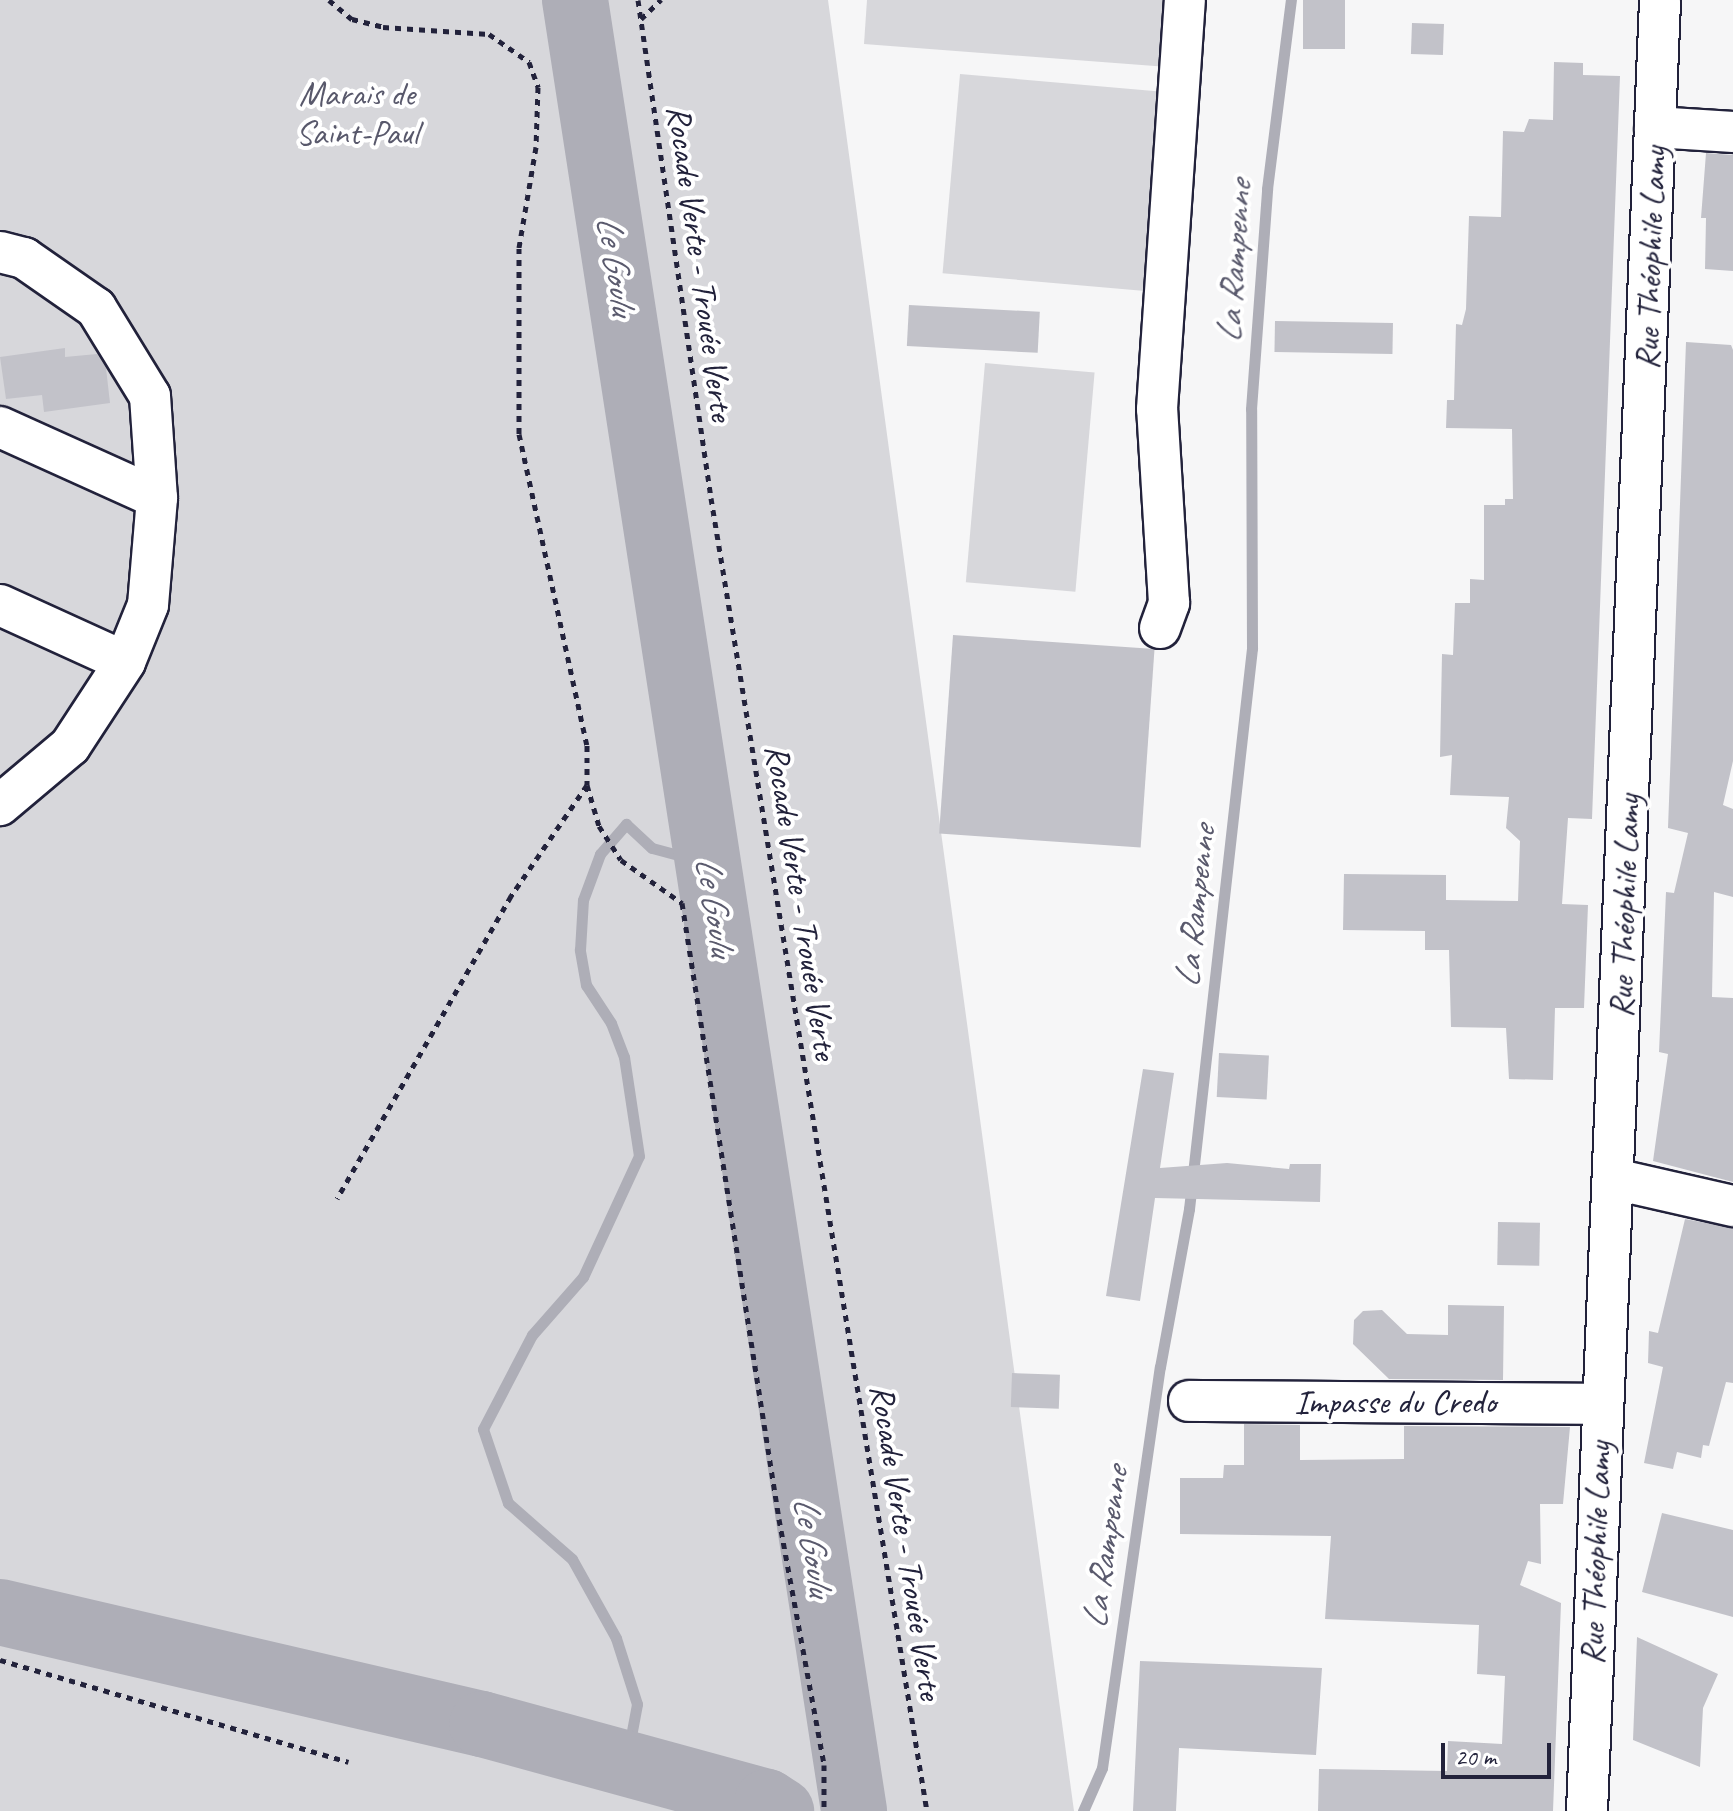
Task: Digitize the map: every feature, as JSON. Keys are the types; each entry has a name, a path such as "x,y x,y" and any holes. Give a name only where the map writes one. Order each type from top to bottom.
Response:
{"street":[{"path":"1160,628 1169,603 1157,409 1185,0"},
{"name":"Rue Théophile Lamy","path":"1587,1811 1600,1404 1614,1179 1660,0"},
{"path":"1655,127 1733,132"},
{"path":"0,252 24,258 96,308 150,396 157,498 148,605 125,662 70,746 7,792"},
{"path":"0,427 157,498"},
{"path":"0,605 125,662"},
{"path":"1614,1179 1733,1206"},
{"name":"Impasse du Credo","path":"1189,1401 1600,1404"}],"path":[{"path":"329,0 352,19 383,27 489,34 529,62 538,87 536,147 519,248 519,434 587,745 587,785 599,826 621,860 682,903 779,1519 824,1765 824,1811"},
{"name":"Rocade Verte - Trouée Verte","path":"638,0 711,498 927,1811"},
{"path":"641,19 661,0"},
{"path":"337,1199 511,896 587,785"},
{"path":"0,1660 348,1762"}],"green space":[{"name":"Marais de Saint-Paul","path":"0,0 828,0 1074,1811 780,1811 778,1804 760,1811 0,1811"},
{"path":"867,0 1173,0 1168,67 864,44"},
{"path":"960,74 1165,92 1148,291 943,273"},
{"path":"985,363 1095,373 1075,592 966,582"}],"building":[{"path":"1303,0 1345,0 1345,49 1303,49"},
{"path":"1412,23 1444,24 1443,55 1411,54"},
{"path":"1554,62 1583,63 1583,75 1620,76 1592,819 1568,818 1562,904 1588,905 1584,1008 1555,1008 1553,1080 1509,1079 1506,1028 1451,1027 1449,950 1425,950 1425,931 1343,930 1344,874 1446,875 1446,900 1518,901 1520,841 1506,828 1509,797 1450,795 1452,755 1440,757 1442,654 1453,655 1455,603 1470,603 1470,579 1484,580 1484,505 1505,505 1505,499 1513,499 1512,429 1446,428 1447,400 1454,400 1456,324 1462,325 1466,309 1469,216 1501,217 1503,131 1524,132 1529,119 1553,120"},
{"path":"1706,153 1733,155 1733,271 1705,269 1706,218 1701,218"},
{"path":"909,305 1040,312 1038,353 907,346"},
{"path":"1275,321 1393,323 1392,354 1274,352"},
{"path":"1686,342 1731,345 1733,350 1733,761 1723,805 1733,809 1733,897 1714,892 1712,997 1733,998 1733,1182 1653,1161 1668,1054 1659,1052 1666,892 1674,893 1688,833 1668,828"},
{"path":"65,348 65,357 97,354 106,368 110,403 44,412 42,395 6,399 0,357"},
{"path":"953,635 1155,649 1141,848 939,834"},
{"path":"1219,1053 1269,1056 1267,1100 1217,1097"},
{"path":"1143,1069 1174,1073 1160,1168 1227,1163 1289,1169 1290,1164 1321,1164 1320,1202 1155,1198 1140,1301 1106,1296"},
{"path":"1685,1219 1733,1228 1733,1383 1726,1382 1709,1446 1703,1445 1701,1458 1677,1452 1673,1469 1644,1463 1663,1367 1648,1363 1649,1331 1658,1333"},
{"path":"1498,1222 1540,1223 1539,1266 1497,1265"},
{"path":"1448,1305 1504,1306 1503,1380 1389,1379 1353,1344 1354,1320 1363,1311 1382,1310 1407,1334 1448,1335"},
{"path":"1012,1373 1060,1375 1059,1409 1011,1407"},
{"path":"1244,1424 1300,1425 1300,1460 1404,1459 1404,1426 1570,1427 1563,1504 1540,1504 1541,1564 1528,1561 1520,1585 1561,1603 1553,1811 1318,1811 1319,1769 1447,1771 1448,1741 1502,1744 1505,1676 1477,1674 1479,1625 1325,1619 1331,1536 1180,1534 1180,1478 1223,1478 1224,1465 1244,1465"},
{"path":"1662,1513 1733,1530 1733,1617 1642,1592"},
{"path":"1637,1637 1718,1674 1703,1708 1700,1767 1633,1740"},
{"path":"1140,1661 1322,1668 1316,1755 1179,1748 1176,1811 1133,1811"}],"waterway":[{"name":"Le Goulu","path":"575,0 854,1811"},
{"name":"La Rampenne","path":"1083,1811 1102,1768 1160,1367 1189,1209 1252,648 1251,409 1267,189 1291,0"},
{"path":"626,1763 637,1704 616,1638 572,1559 508,1503 483,1429 532,1335 583,1277 639,1156 624,1057 611,1023 586,985 580,950 583,900 600,854 626,824 652,848 708,863"},
{"path":"0,1612 482,1724 767,1802 781,1811"}]}
